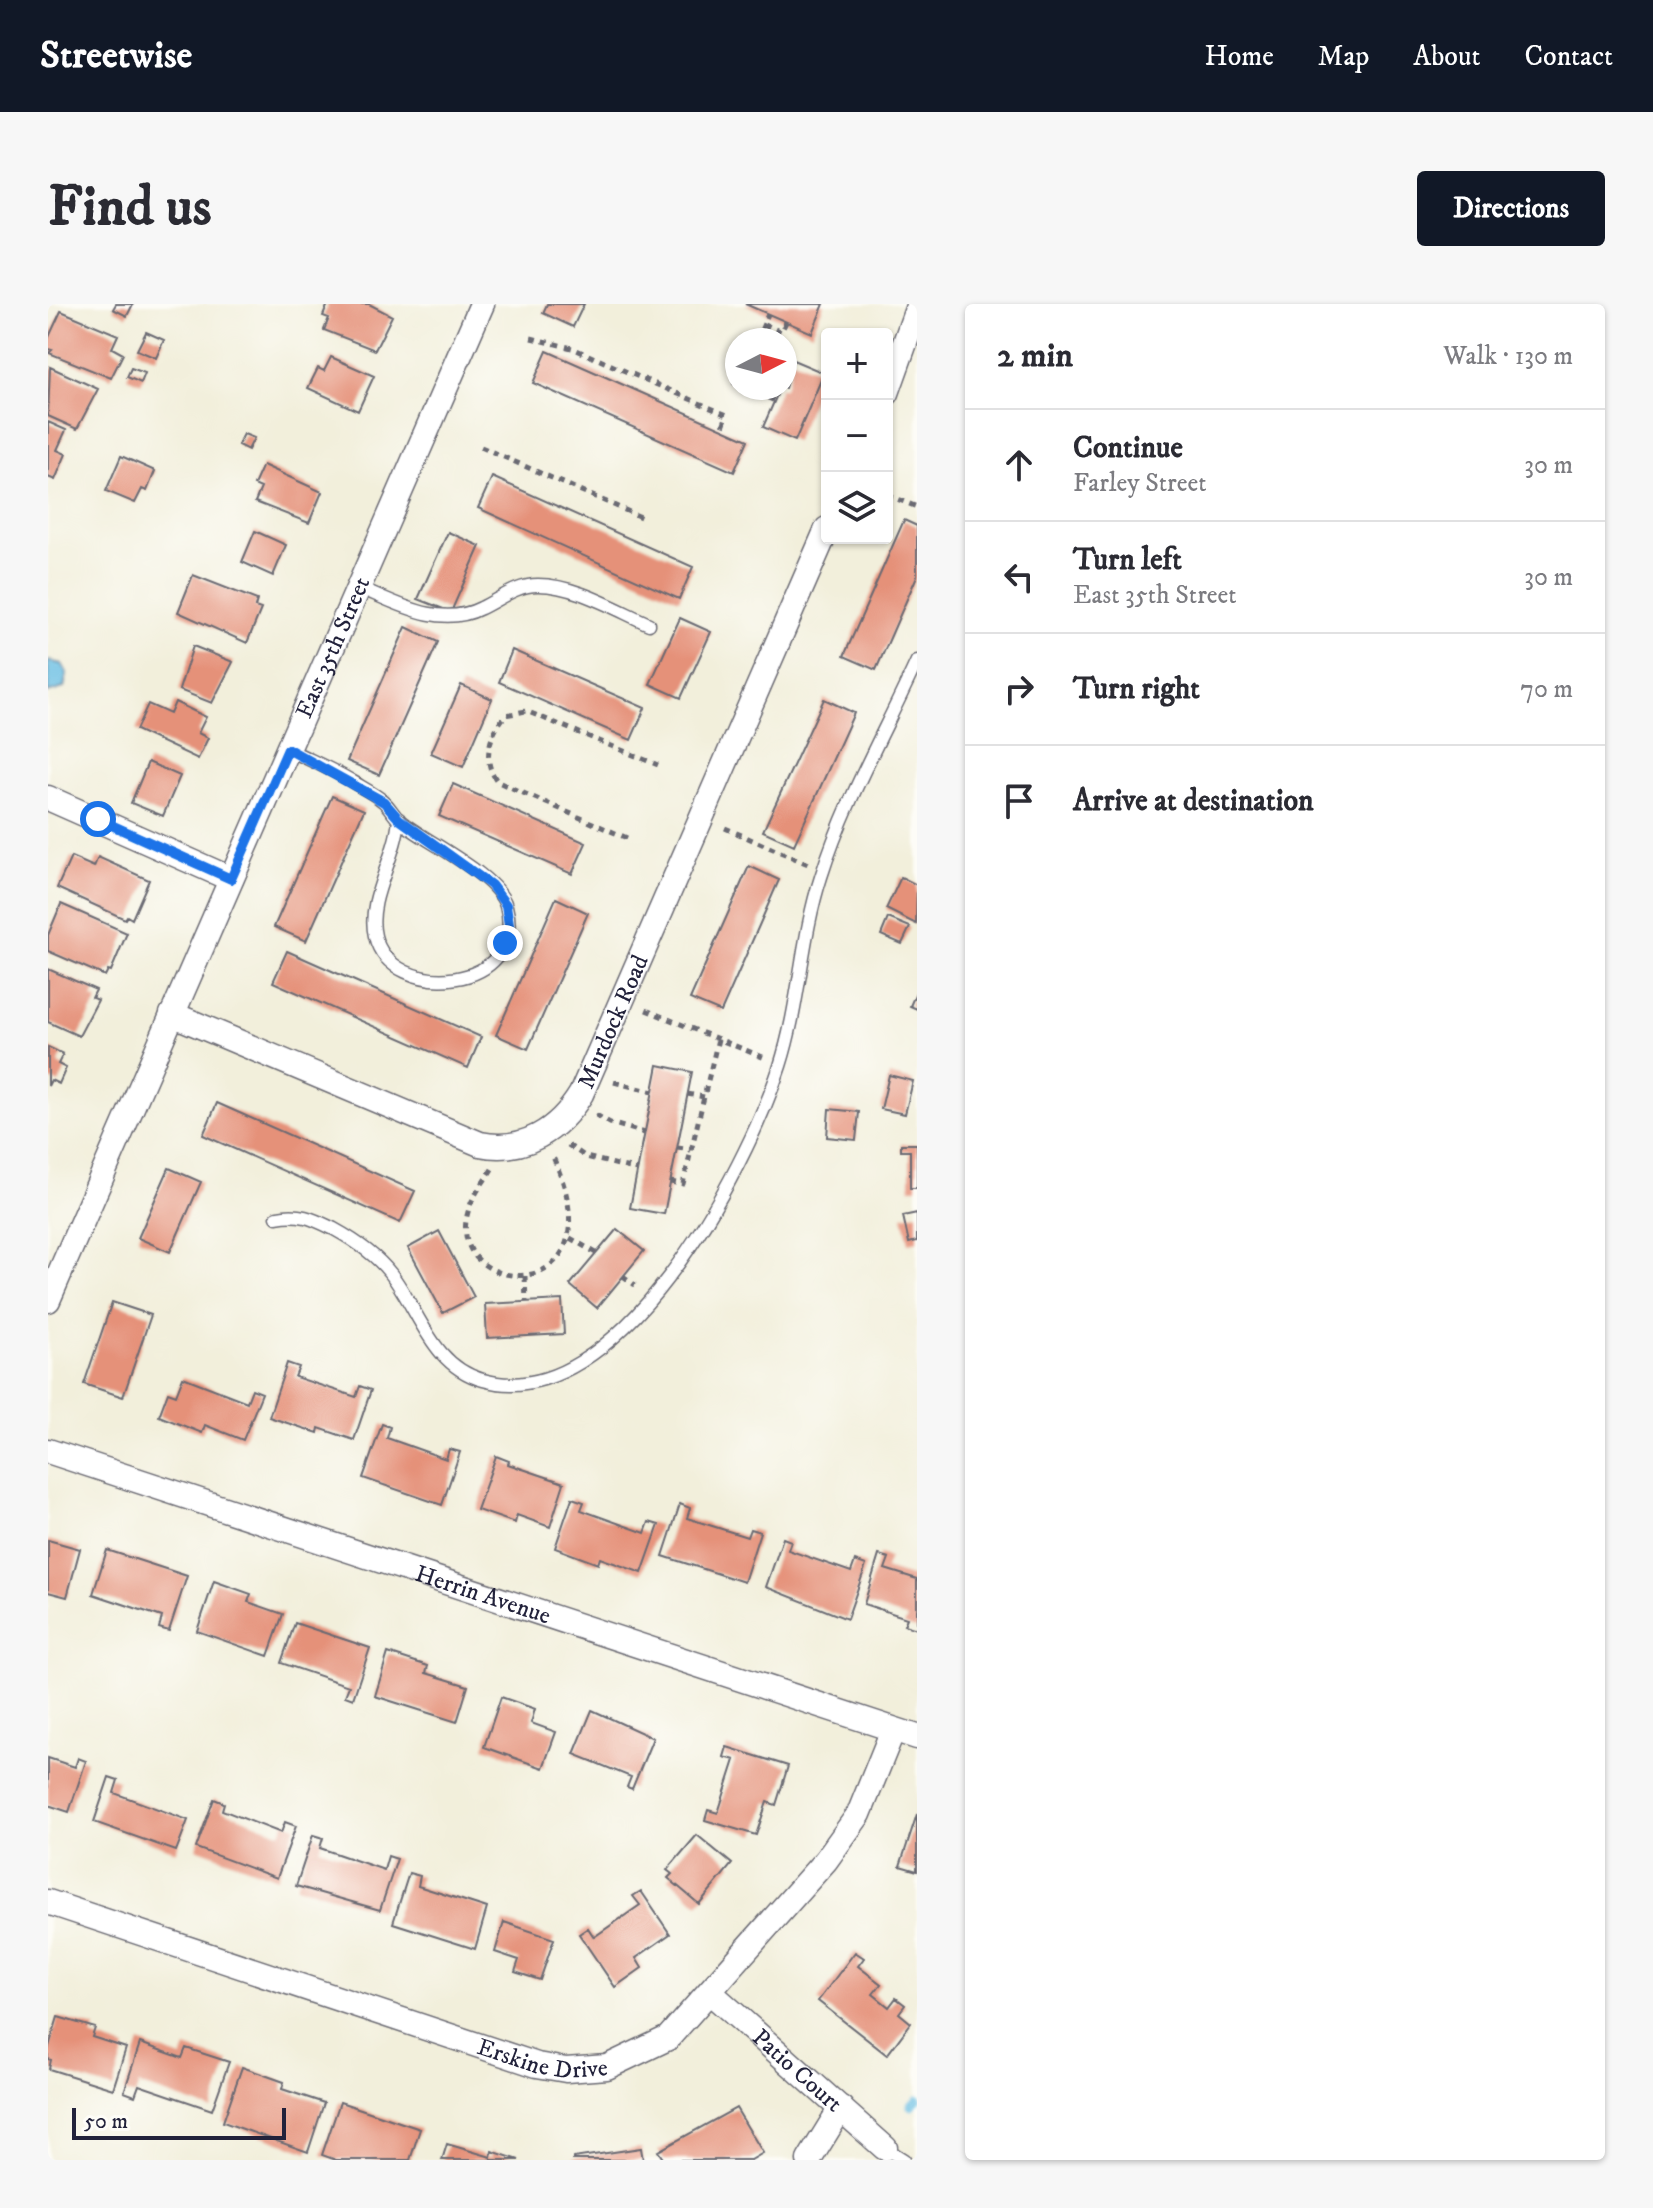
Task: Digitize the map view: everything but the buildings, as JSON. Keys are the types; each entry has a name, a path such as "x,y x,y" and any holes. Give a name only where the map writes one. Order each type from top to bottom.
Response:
{"street":[{"name":"East 35th Street","path":"48,1300 482,304"},
{"path":"893,377 917,311"},
{"name":"Murdock Road","path":"172,1014 480,1144 510,1146 555,1128 568,1116 581,1094 821,543"},
{"path":"48,798 231,879"},
{"name":"Herrin Avenue","path":"48,1451 917,1737"},
{"name":"Erskine Drive","path":"48,1902 537,2065 566,2070 607,2067 647,2051 668,2038 826,1860 859,1814 893,1730"},
{"name":"Patio Court","path":"711,1993 895,2154"},
{"path":"809,2160 841,2108"}],"lane":[{"path":"358,587 409,608 449,617 467,615 510,591 539,585 589,598 649,624"},
{"path":"277,1217 302,1215 313,1219 371,1254 403,1290 436,1349 451,1365 472,1377 520,1386 550,1379 580,1365 652,1300 728,1179 780,1065 803,939 833,845 917,661"},
{"path":"288,749 349,779 384,802 399,819 501,895 509,925 505,943 483,971 470,977 434,979 398,966 380,948 373,917 374,903 397,845 399,819"}],"path":[{"path":"762,328 768,314"},
{"path":"764,324 781,332 786,322"},
{"path":"531,338 572,348 727,415 722,429"},
{"path":"481,447 643,518"},
{"path":"893,497 917,507"},
{"path":"627,838 498,782 488,764 490,746 506,715 526,711 658,765"},
{"path":"725,828 813,866"},
{"path":"646,1010 780,1065"},
{"path":"670,1182 683,1184 718,1039"},
{"path":"613,1082 653,1092"},
{"path":"687,1094 704,1097"},
{"path":"595,1114 610,1123 645,1133"},
{"path":"567,1145 586,1157 638,1170"},
{"path":"677,1148 691,1150"},
{"path":"492,1169 467,1214 468,1238 484,1266 511,1276 525,1276 557,1260 570,1238 569,1197 553,1156"},
{"path":"570,1238 596,1253"},
{"path":"525,1276 526,1302"}],"water":[{"path":"48,661 62,664 67,673 64,688 48,693"}],"waterway":[{"path":"911,2106 917,2100"}],"route":[{"path":"98,819 231,879 288,749 349,779 384,802 399,819 491,885 506,905 509,925 505,943"}]}
